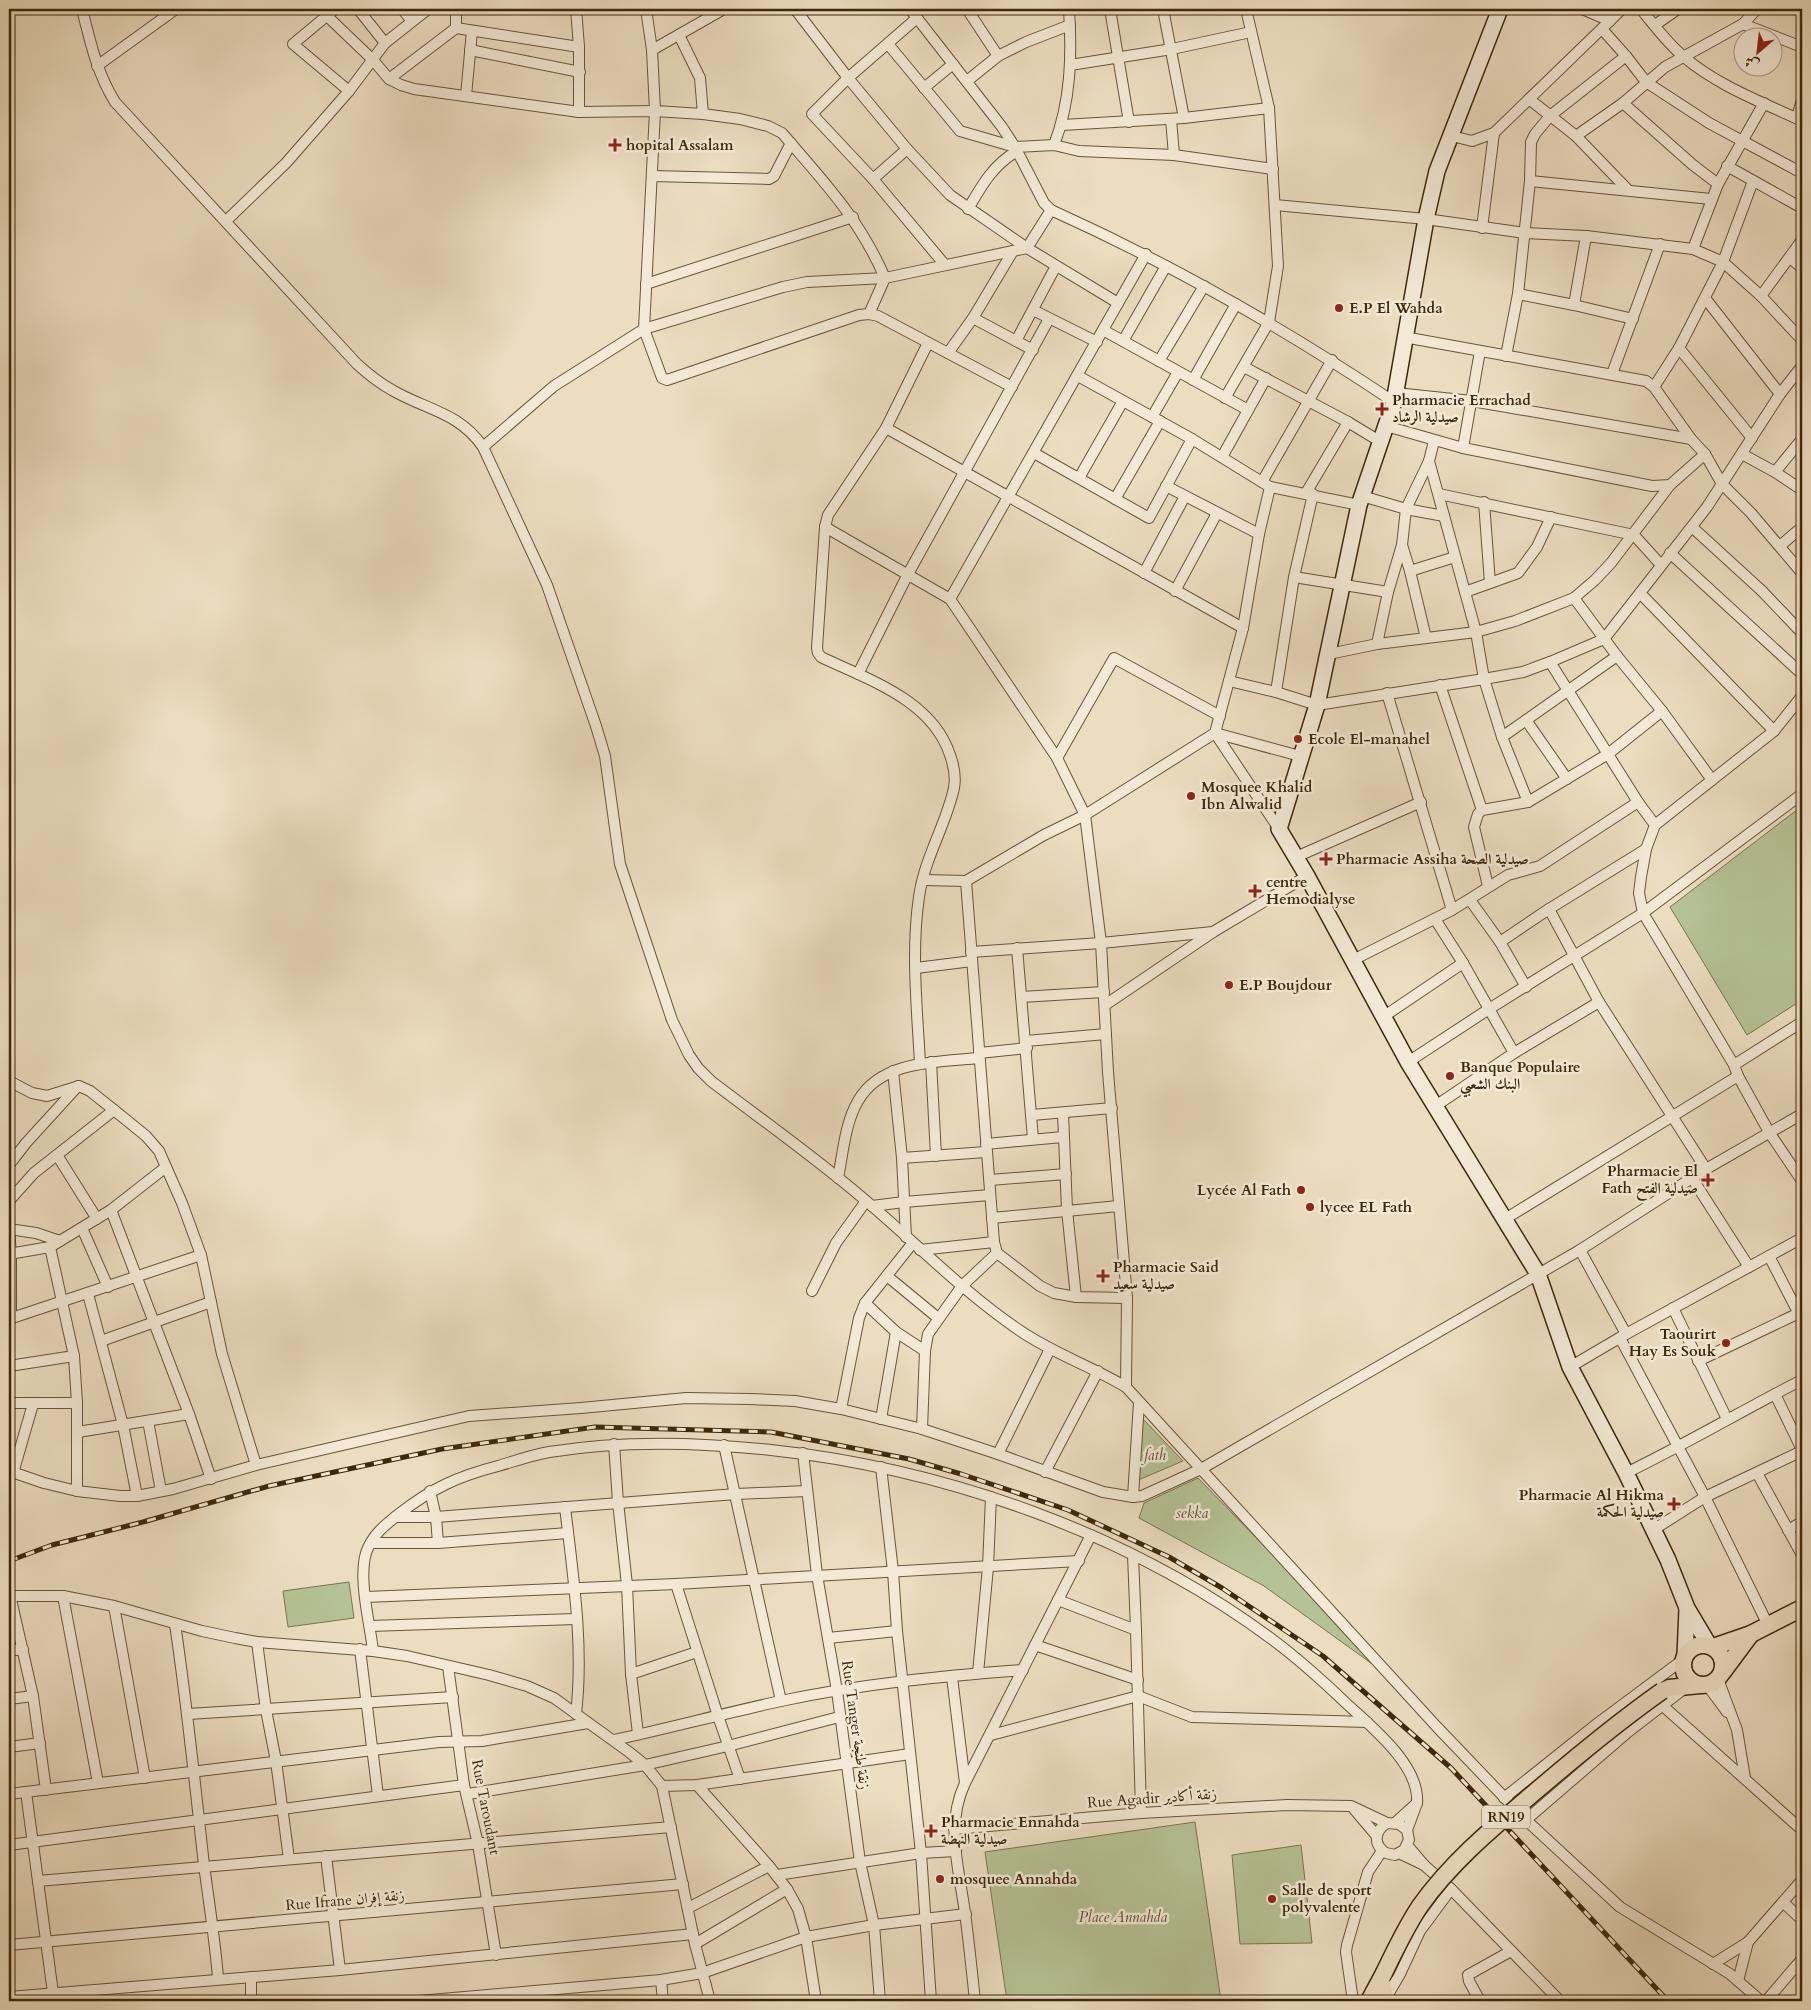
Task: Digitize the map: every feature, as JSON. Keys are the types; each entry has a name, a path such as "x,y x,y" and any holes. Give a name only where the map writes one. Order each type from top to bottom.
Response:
{"main road":[{"path":"1500,9 1437,171 1404,337 1395,398 1360,501 1317,705 1279,829 1307,876 1434,1107 1538,1274 1570,1367 1626,1473 1668,1560 1686,1608 1711,1646 1723,1658 1724,1666 1707,1682 1665,1695"},
{"path":"1686,1608 1684,1661 1688,1678 1707,1682"},
{"path":"1684,1661 1695,1646 1711,1646 1752,1634 1802,1608"},
{"path":"1707,1682 1752,1634"},
{"name":"RN19","path":"1369,2001 1417,1911 1459,1859 1618,1723 1665,1695 1684,1661"},
{"path":"1382,1977 1386,2000"}],"street":[{"path":"82,9 97,66 104,84 115,102 357,364 372,378 393,391 454,419 473,433 483,447 547,585 596,726 605,756 620,864 672,1020 688,1055 698,1068 711,1081 838,1178 962,1286 1019,1330 1050,1349 1098,1371 1126,1387 1423,1712 1526,1820 1620,1907 1713,1964 1738,1981 1761,2001"},
{"path":"97,66 176,9"},
{"path":"335,9 294,42 294,46 349,91"},
{"path":"358,9 386,43"},
{"path":"402,9 412,21"},
{"path":"226,221 286,164 349,91 386,43 428,9"},
{"path":"456,9 456,28"},
{"path":"576,9 580,47 579,112"},
{"path":"646,9 652,50 655,111 644,329 662,378 667,380 858,316 869,314 878,316 1012,387"},
{"path":"652,50 724,9"},
{"path":"795,9 848,78 907,149 950,194 968,209 1027,248 1118,303"},
{"path":"910,9 967,81 1016,149 1044,203 1051,210 1146,254 1270,322 1395,398 1472,400 1691,439"},
{"path":"967,9 998,56"},
{"path":"1054,145 1062,125 1070,65 1069,9"},
{"path":"1110,9 1129,122"},
{"path":"1163,9 1184,118"},
{"path":"1225,398 1270,322 1278,266 1269,108 1246,9"},
{"path":"1582,9 1610,21"},
{"path":"1452,136 1472,141 1494,133 1622,9"},
{"path":"1640,9 1683,57 1731,88 1800,120 1802,99"},
{"path":"1655,25 1678,9"},
{"path":"1576,136 1623,103 1665,67 1743,24 1757,9"},
{"path":"326,15 390,79 414,89 579,112 655,111 740,118 768,126 782,133 853,217 872,249 885,278 869,314"},
{"path":"917,18 848,78 812,115 873,179 946,265"},
{"path":"1743,24 1802,47"},
{"path":"967,81 998,56 1026,42 1070,25"},
{"path":"390,79 456,28 580,47"},
{"path":"1602,29 1646,82 1702,119 1802,173"},
{"path":"466,96 472,31"},
{"path":"1070,65 1172,49 1251,32"},
{"path":"679,35 700,78 703,114"},
{"path":"888,44 957,129 1016,149 1054,145 1079,151 1174,155 1273,169"},
{"path":"470,50 580,72"},
{"path":"1506,356 1518,294 1530,181 1531,142 1550,116 1626,56"},
{"path":"924,88 953,64"},
{"path":"1528,99 1576,136 1626,189"},
{"path":"1623,103 1693,165 1718,184"},
{"path":"1694,249 1718,184 1764,103"},
{"path":"1062,125 1184,118 1269,108"},
{"path":"1171,119 1174,155"},
{"path":"1482,228 1494,133"},
{"path":"652,176 769,179 774,176 791,143"},
{"path":"873,179 907,149"},
{"path":"968,209 986,178 1004,158 1016,149"},
{"path":"1727,166 1802,208"},
{"path":"1530,181 1626,189 1711,199"},
{"path":"1654,387 1679,348 1723,262 1753,181"},
{"path":"1275,204 1426,219 1525,233 1586,236 1694,249 1723,262 1761,296 1802,340"},
{"path":"483,447 554,386 644,329 791,285 807,282 885,278 1027,248 1051,210"},
{"path":"646,284 853,217"},
{"path":"1574,305 1586,236"},
{"path":"1761,296 1802,240"},
{"path":"1612,374 1660,244"},
{"path":"948,353 973,318 1013,251"},
{"path":"950,598 1146,254"},
{"path":"1790,258 1802,268"},
{"path":"1016,342 1056,266"},
{"path":"1123,341 1166,266"},
{"path":"1159,361 1204,286"},
{"path":"1518,294 1633,319"},
{"path":"1705,298 1780,394"},
{"path":"1193,380 1236,304"},
{"path":"1032,310 1097,342"},
{"path":"973,318 1033,350"},
{"path":"858,674 908,574 1049,319"},
{"path":"1104,330 1248,410"},
{"path":"1404,337 1646,381 1654,387 1704,454 1722,484 1780,546 1802,573"},
{"path":"928,343 886,428 834,505 825,527 817,648 818,653 822,657 896,694 923,713 946,742 954,768 954,789 923,880 918,904 916,968 936,1156"},
{"path":"1679,348 1752,438"},
{"path":"1463,448 1480,351"},
{"path":"923,880 966,881 1044,835 1086,815 1215,733 1243,628 1266,484 1308,401 1332,360"},
{"path":"1229,681 1276,692 1317,705 1523,672 1604,639 1692,527 1780,394 1802,366"},
{"path":"1244,367 1348,422 1381,442"},
{"path":"1115,498 1178,372"},
{"path":"1078,376 1192,439 1266,484 1444,516"},
{"path":"1222,457 1266,378"},
{"path":"1079,478 1123,401"},
{"path":"1276,692 1309,493 1348,422"},
{"path":"1386,426 1463,448 1652,486 1670,485"},
{"path":"886,428 1243,628"},
{"path":"1034,453 1149,518 1192,439"},
{"path":"1775,472 1802,439"},
{"path":"1377,644 1388,592 1402,545 1406,509 1429,461 1434,440"},
{"path":"1329,654 1377,644 1476,632 1515,621 1574,598 1596,580 1634,535 1670,485 1704,454"},
{"path":"1742,454 1775,472 1802,490"},
{"path":"1429,461 1476,632 1484,679 1502,737 1528,802"},
{"path":"1166,486 1259,534"},
{"path":"1439,494 1634,535 1661,565"},
{"path":"1144,574 1184,496"},
{"path":"1484,502 1490,583"},
{"path":"1175,591 1217,513"},
{"path":"1465,592 1514,575 1522,568 1537,547 1552,517"},
{"path":"825,527 950,598 1057,758 1086,815 1101,943 1106,1034 1127,1298 1126,1387"},
{"path":"1692,527 1762,591 1802,633"},
{"path":"1780,546 1802,527"},
{"path":"1402,545 1426,638"},
{"path":"1670,553 1802,674"},
{"path":"1410,571 1455,557"},
{"path":"1294,577 1388,592"},
{"path":"1640,593 1774,731"},
{"path":"1574,598 1617,656 1662,711 1712,780"},
{"path":"1502,737 1617,656"},
{"path":"1057,758 1114,658 1220,716"},
{"path":"1550,662 1638,802 1655,825"},
{"path":"1440,685 1482,810"},
{"path":"1387,693 1452,910"},
{"path":"1802,696 1774,731 1655,825 1646,849 1639,893 1644,913 1734,1065 1738,1076 1770,1132 1802,1181"},
{"path":"1488,886 1474,827 1475,820 1482,810 1528,802 1608,754 1662,711"},
{"path":"1526,720 1567,779"},
{"path":"1215,733 1300,756"},
{"path":"1215,733 1279,829"},
{"path":"1408,1062 1489,1009 1644,913 1802,794"},
{"path":"1296,857 1420,802"},
{"path":"1353,960 1452,910 1508,875 1540,866 1638,802"},
{"path":"1500,942 1549,909 1646,849"},
{"path":"1105,1005 1213,932 1307,876"},
{"path":"966,881 994,1242 998,1253 1040,1286 1054,1293 1076,1297 1127,1298"},
{"path":"1470,900 1500,942 1526,987"},
{"path":"1549,909 1599,1002 1706,1169"},
{"path":"1435,919 1463,962 1514,1054"},
{"path":"916,968 1017,948 1101,943 1213,932"},
{"path":"1017,948 1032,1115 1032,1139"},
{"path":"1383,1017 1463,962"},
{"path":"1021,997 1104,992"},
{"path":"1434,1107 1514,1054 1599,1002"},
{"path":"1734,1065 1802,1022"},
{"path":"838,1178 849,1123 858,1100 873,1083 893,1071 925,1063 979,1055 1026,1045 1106,1034"},
{"path":"893,1071 902,1158 904,1202 913,1244"},
{"path":"1505,1219 1738,1076"},
{"path":"9,1081 32,1093 48,1096 79,1086 90,1091 153,1142 159,1151 182,1203 201,1255 222,1354 256,1465"},
{"path":"9,1165 26,1142 79,1086"},
{"path":"1032,1115 1112,1108"},
{"path":"9,1201 24,1182 114,1110"},
{"path":"1063,1112 1067,1210 1076,1297"},
{"path":"33,1404 11,1472 77,1490 120,1496 138,1496 161,1492 256,1465 469,1416 686,1398 795,1401 841,1409 922,1429 1103,1492 1133,1497 1150,1494 1201,1469 1580,1250 1706,1169 1802,1114"},
{"path":"902,1158 936,1156 1032,1139 1063,1137"},
{"path":"57,1154 97,1219"},
{"path":"10,1254 50,1247 111,1210 166,1167"},
{"path":"990,1180 1066,1174"},
{"path":"1692,1178 1749,1267"},
{"path":"812,1291 836,1243 869,1204 990,1195"},
{"path":"992,1218 1119,1206"},
{"path":"111,1210 189,1414 211,1478"},
{"path":"82,1228 108,1287"},
{"path":"60,1241 36,1233 9,1229 10,1319 201,1255"},
{"path":"1570,1367 1673,1308 1802,1238"},
{"path":"841,1409 857,1325 866,1303 913,1244 994,1242"},
{"path":"50,1247 74,1356 78,1432 77,1490"},
{"path":"1580,1250 1768,1625"},
{"path":"922,1429 925,1351 928,1334 962,1286 998,1253"},
{"path":"1698,1361 1800,1316 1769,1256"},
{"path":"886,1276 938,1318"},
{"path":"88,1294 123,1425 138,1496"},
{"path":"101,1341 211,1302"},
{"path":"866,1303 896,1332 925,1351"},
{"path":"1673,1308 1727,1419"},
{"path":"881,1419 896,1332"},
{"path":"998,1454 1050,1349"},
{"path":"9,1366 74,1356"},
{"path":"9,1370 9,1403 77,1403"},
{"path":"1045,1472 1098,1371"},
{"path":"1626,1473 1678,1448 1727,1419 1802,1380"},
{"path":"1653,1530 1705,1497 1802,1450 1775,1394"},
{"path":"1133,1497 1139,1402"},
{"path":"78,1432 189,1414"},
{"path":"148,1421 161,1492"},
{"path":"373,1651 363,1572 366,1555 371,1544 384,1526 430,1491 481,1470 546,1452 614,1444 684,1443 724,1445 802,1454 881,1467 991,1496 1091,1535 1133,1555 1207,1596 1274,1641 1367,1722 1397,1754 1408,1770 1418,1792 1417,1803 1406,1830"},
{"path":"614,1444 627,1586 631,1674 638,1734"},
{"path":"724,1445 781,1701"},
{"name":"Rue Tanger زنقة طنجة","path":"802,1454 817,1575 837,1691 860,1862 874,1926 880,2001"},
{"path":"881,1467 921,1853 931,2001"},
{"path":"1757,1473 1802,1555"},
{"path":"430,1491 436,1517 438,1543"},
{"path":"396,1517 436,1517 618,1502 807,1491"},
{"path":"978,1673 988,1566 991,1496"},
{"path":"565,1507 574,1588 579,1672 576,1714"},
{"path":"1788,1530 1802,1522"},
{"path":"371,1544 438,1543 568,1533"},
{"path":"975,2001 966,1914 956,1850 954,1817 965,1783 1091,1535"},
{"path":"1133,1555 1141,1813"},
{"path":"366,1597 676,1584 754,1578 1079,1561"},
{"path":"676,1584 740,1779"},
{"path":"46,1790 33,1696 10,1595 63,1596 114,1606 202,1631 257,1642 373,1651 448,1666 526,1686 554,1698 614,1740 645,1765 662,1786 694,1939 710,2001"},
{"path":"63,1596 98,1783"},
{"path":"1058,1600 1136,1630"},
{"path":"114,1606 145,1778"},
{"path":"370,1626 576,1619"},
{"path":"175,1624 188,1714 218,1978"},
{"path":"828,1638 897,1631"},
{"path":"257,1642 289,1859"},
{"path":"1035,1644 1138,1680"},
{"path":"9,1651 23,1649"},
{"path":"360,1649 378,1796"},
{"path":"631,1674 697,1652"},
{"path":"1504,1798 1584,1734 1684,1661"},
{"name":"Rue Taroudant","path":"448,1666 466,1790 478,1844 496,1955"},
{"path":"614,1740 781,1701 837,1691 903,1681 1023,1670"},
{"path":"952,1677 965,1783"},
{"path":"1707,1682 1731,1716 1737,1730 1745,1778"},
{"path":"1526,1820 1628,1732 1665,1695 1745,1778 1802,1830"},
{"path":"9,1699 33,1696"},
{"path":"991,1735 1138,1696 1192,1717 1367,1722"},
{"path":"188,1714 452,1697"},
{"path":"9,1845 282,1808 378,1796 466,1790 645,1765 728,1746 839,1716"},
{"path":"9,1794 373,1749 438,1742 497,1739 588,1723"},
{"path":"9,1747 40,1743"},
{"path":"662,1786 697,1785 910,1754"},
{"path":"697,1785 778,1875 787,1889 798,1909 806,1937 816,2001"},
{"path":"26,1792 53,1993"},
{"path":"1376,1836 1382,1826 1391,1823 1417,1803"},
{"name":"Rue Agadir زنقة أكادير","path":"954,1829 1141,1813 1287,1804 1351,1806"},
{"path":"1351,1806 1403,1827 1408,1835 1407,1845 1399,1854"},
{"path":"1351,1806 1376,1836 1376,1841 1382,1851 1390,1855 1399,1854 1424,1865"},
{"path":"38,1881 671,1827"},
{"path":"1407,1845 1424,1865 1451,1889 1560,2001"},
{"path":"778,1875 921,1853 956,1850"},
{"path":"1353,2001 1346,1952 1368,1872 1382,1851"},
{"path":"326,1856 340,1970"},
{"path":"688,1908 769,1866"},
{"path":"1713,1964 1748,1942 1802,1880"},
{"name":"Rue Ifrane زنقة إفران","path":"9,1946 684,1884"},
{"path":"9,1997 694,1939 787,1889"},
{"path":"1386,2000 1424,1925 1451,1889"},
{"path":"1783,1902 1802,1920"},
{"path":"419,2001 661,1980 702,1973 806,1937 966,1914"},
{"path":"1738,1981 1748,1942"},
{"path":"1480,2001 1469,1981 1468,1975 1511,1951"},
{"path":"1766,2001 1802,1959"},
{"path":"250,1977 251,2001"},
{"path":"661,1980 663,2001"}],"green space":[{"path":"1802,806 1802,1000 1747,1035 1670,907"},
{"name":"fath","path":"1144,1420 1183,1461 1136,1481 1141,1421"},
{"name":"sekka","path":"1198,1478 1378,1663 1375,1666 1264,1586 1139,1518 1144,1503"},
{"path":"349,1582 354,1618 288,1627 283,1591"},
{"name":"Place Annahda","path":"1195,1822 1221,2001 1007,2001 985,1852"},
{"name":"Salle de sport polyvalente","path":"1301,1845 1312,1943 1240,1944 1232,1855"}],"railway":[{"path":"9,1561 52,1545 143,1522 269,1486 442,1449 595,1427 771,1432 909,1459 961,1474 1068,1510 1169,1557 1222,1588 1323,1656 1451,1768 1668,2001"}],"place":[{"name":"hopital Assalam","path":"615,145"},
{"name":"E.P El Wahda","path":"1339,308"},
{"name":"Pharmacie Errachad صيدلية الرشاد","path":"1382,409"},
{"name":"Ecole El-manahel","path":"1298,739"},
{"name":"Mosquee Khalid Ibn Alwalid","path":"1191,796"},
{"name":"Pharmacie Assiha صيدلية الصحة","path":"1326,859"},
{"name":"centre Hemodialyse","path":"1255,891"},
{"name":"E.P Boujdour","path":"1229,985"},
{"name":"Banque Populaire البنك الشعبي","path":"1450,1076"},
{"name":"Pharmacie El Fath صيدلية الفتح","path":"1708,1180"},
{"name":"Lycée Al Fath","path":"1301,1190"},
{"name":"lycee EL Fath","path":"1310,1207"},
{"name":"Pharmacie Said صيدلية سعيد","path":"1103,1276"},
{"name":"Taourirt Hay Es Souk","path":"1726,1343"},
{"name":"Pharmacie Al Hikma صيدلية الحكمة","path":"1674,1504"},
{"name":"Pharmacie Ennahda صيدلية النهضة","path":"931,1831"},
{"name":"mosquee Annahda","path":"940,1879"},
{"name":"Salle de sport polyvalente","path":"1272,1899"}]}
